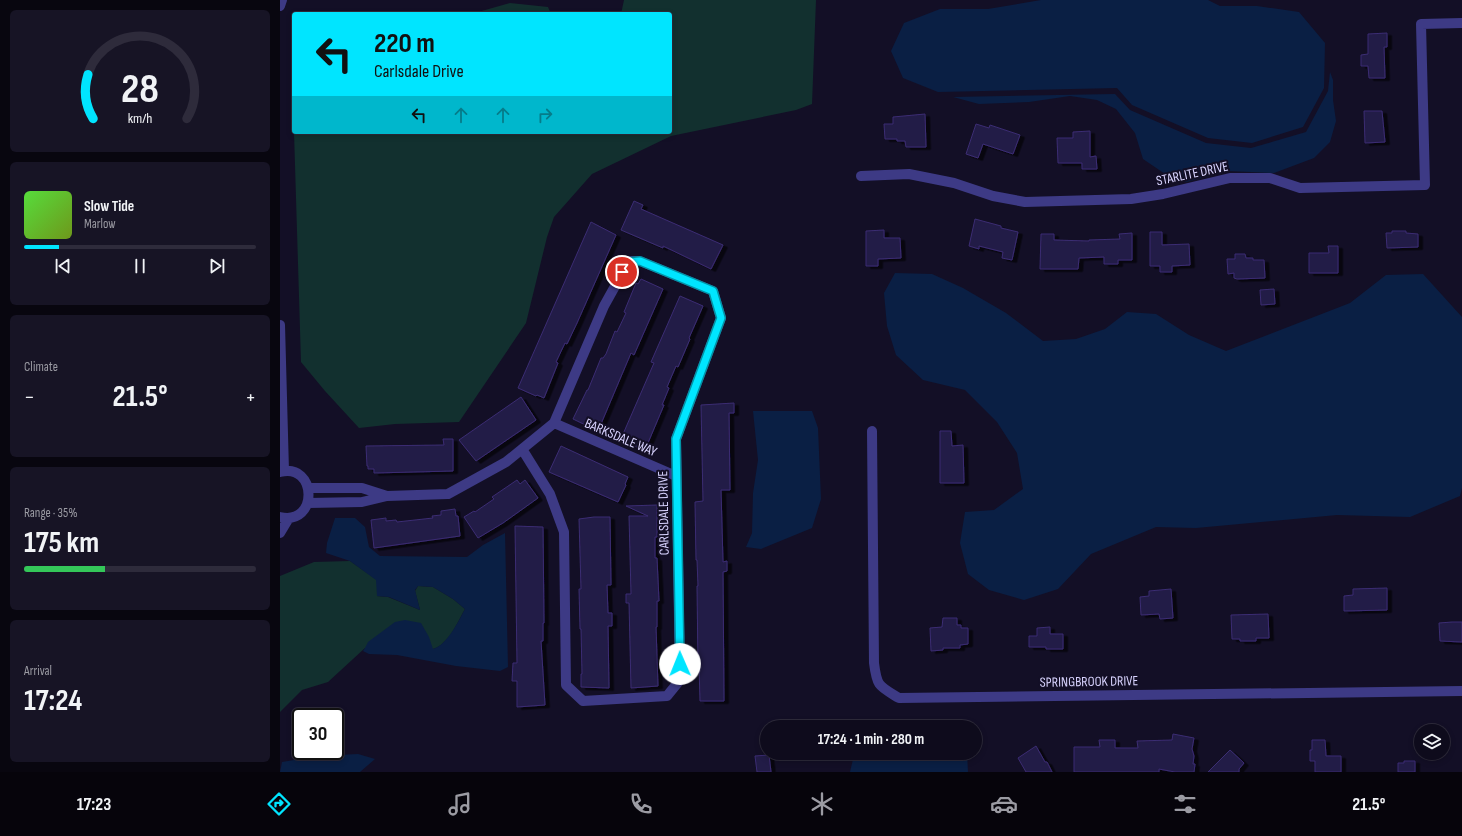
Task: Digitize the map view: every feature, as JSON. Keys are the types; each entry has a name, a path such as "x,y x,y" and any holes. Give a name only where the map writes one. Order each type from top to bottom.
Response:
{"street":[{"path":"280,6 282,0"},
{"name":"STARLITE DRIVE","path":"861,176 909,174 954,183 993,196 1025,202 1131,200 1230,178 1270,178 1300,188 1425,185 1421,24 1462,23"},
{"name":"CARLSDALE DRIVE","path":"308,503 362,502 387,496 448,494 506,462 522,449 554,423 604,306 629,262 640,261 713,291 721,318 676,439 680,680 667,696 583,701 566,685 564,532 550,494 522,449"},
{"path":"280,325 282,472 296,474 302,477 309,488 308,503 300,513 285,517 280,533"},
{"name":"BARKSDALE WAY","path":"554,423 676,476"},
{"name":"SPRINGBROOK DRIVE","path":"872,431 874,663 878,684 899,698 1462,691"},
{"name":"CARLSDALE DRIVE","path":"309,488 362,488 387,496"},
{"path":"346,488 346,503"}],"green space":[{"path":"624,0 816,0 812,104 796,110 671,136 592,174 554,217 547,237 526,323 459,422 395,424 359,428 301,362 294,134 672,134 672,12 621,12"},
{"path":"510,3 548,7 550,12 478,12"},
{"path":"350,561 377,580 377,596 388,597 420,610 415,591 418,586 433,587 453,599 465,609 448,638 439,646 433,649 365,648 328,682 302,690 280,712 280,576 314,562"}],"water":[{"path":"1041,0 1208,0 1220,6 1257,6 1299,12 1325,43 1324,88 1303,127 1252,143 1208,138 1132,105 1117,88 938,92 903,78 891,51 904,23 940,9 988,9"},
{"path":"1330,72 1333,80 1333,100 1336,121 1330,142 1314,158 1274,173 1229,171 1186,182 1171,178 1143,159 1135,133 1116,109 1097,100 1070,96 1029,102 979,104 953,97 1115,94 1130,110 1206,143 1251,148 1306,132 1328,91"},
{"path":"895,273 932,274 963,288 1006,313 1043,341 1076,339 1105,329 1127,312 1156,314 1189,335 1226,351 1350,303 1386,275 1423,274 1462,317 1462,488 1460,496 1410,517 1337,515 1196,528 1156,527 1091,554 1058,589 1024,600 989,590 968,574 960,543 965,512 994,510 1023,489 1017,453 997,422 965,390 923,380 896,355 887,326 884,293"},
{"path":"753,411 812,411 818,428 821,499 812,528 761,549 746,547 752,533 753,493 758,460"},
{"path":"335,518 355,518 365,527 369,547 380,556 467,557 483,545 505,533 508,667 500,671 456,666 397,655 369,654 363,651 368,642 395,622 405,620 421,623 429,637 433,649 438,647 447,638 465,609 453,599 433,587 418,586 415,590 420,610 389,597 377,596 376,580 350,561 326,553 327,543"},
{"path":"358,754 375,759 360,772 280,772 282,762 294,760 344,760 344,755"},
{"path":"853,760 967,760 968,772 850,772"}],"building":[{"path":"1387,33 1387,47 1384,47 1385,78 1369,78 1368,66 1361,66 1361,55 1368,54 1368,34"},
{"path":"1364,111 1382,111 1385,142 1365,143"},
{"path":"925,114 926,147 906,147 905,141 885,139 884,124 893,124 893,117"},
{"path":"976,124 989,128 990,125 1020,135 1013,154 983,144 978,158 966,154"},
{"path":"1090,131 1090,157 1096,156 1097,169 1082,169 1082,163 1058,163 1057,138 1073,138 1073,132"},
{"path":"634,201 643,205 641,209 723,245 711,269 663,246 663,248 621,230"},
{"path":"975,219 1018,232 1012,260 1002,258 1003,252 979,246 979,249 969,246"},
{"path":"591,222 616,235 577,323 556,362 558,363 544,398 537,395 536,396 518,388"},
{"path":"884,230 884,238 900,238 901,258 878,259 878,266 866,266 866,231"},
{"path":"1392,231 1406,231 1406,233 1418,234 1418,247 1387,248 1386,233 1392,233"},
{"path":"1150,232 1162,232 1162,245 1189,244 1190,265 1172,266 1172,272 1160,272 1160,266 1150,266"},
{"path":"1132,233 1132,260 1118,260 1118,264 1104,264 1104,257 1079,258 1078,269 1040,269 1041,234 1054,234 1054,240 1089,241 1120,239 1119,234"},
{"path":"1328,246 1338,246 1338,273 1309,273 1309,253 1329,253"},
{"path":"1235,254 1245,254 1246,258 1253,258 1253,260 1264,260 1265,278 1237,279 1234,278 1234,273 1228,274 1227,259 1235,259"},
{"path":"641,279 663,289 634,355 631,353 598,431 573,419 588,390 601,358 603,358 606,354 615,331 617,332 626,313 624,312 636,283 638,284"},
{"path":"1274,289 1275,304 1261,305 1260,290"},
{"path":"680,296 703,306 678,367 676,366 667,387 669,388 662,405 664,405 645,450 620,441 654,363 651,362"},
{"path":"521,397 536,420 476,461 459,440"},
{"path":"734,403 734,413 729,413 730,490 721,490 723,562 727,561 727,571 723,572 724,701 700,701 695,502 703,501 701,405"},
{"path":"940,431 951,431 952,446 963,445 964,483 940,483"},
{"path":"443,439 453,439 453,471 374,473 374,469 368,469 366,446 444,445"},
{"path":"561,446 628,477 618,502 549,472"},
{"path":"517,480 520,484 525,480 538,498 503,523 478,538 464,517 474,511 475,512 494,499 492,497"},
{"path":"657,505 657,537 655,537 655,558 657,558 659,601 657,601 656,627 658,686 631,688 629,603 626,603 626,594 631,594 629,516 648,516 626,506"},
{"path":"455,509 456,516 458,516 460,536 374,548 371,520 386,518 386,521 396,520 397,522 433,518 432,516 441,515 441,511"},
{"path":"610,517 611,585 607,585 608,613 612,613 612,626 608,626 609,688 581,687 579,519"},
{"path":"515,526 543,527 544,623 543,641 541,641 545,705 517,707 517,681 512,681 513,663 517,663"},
{"path":"1387,588 1387,610 1344,611 1344,596 1353,595 1353,589"},
{"path":"1171,589 1173,618 1160,619 1159,614 1141,615 1140,597 1149,596 1149,591"},
{"path":"1268,614 1269,638 1256,638 1256,641 1240,641 1240,639 1232,639 1231,615"},
{"path":"943,618 957,618 957,625 961,625 961,628 968,628 968,644 960,645 960,648 943,648 943,650 931,651 930,628 942,627"},
{"path":"1462,622 1462,642 1440,641 1439,623"},
{"path":"1050,627 1050,634 1063,634 1063,649 1029,647 1029,636 1037,636 1037,628"},
{"path":"1173,734 1194,738 1192,749 1194,756 1193,764 1195,764 1194,772 1175,772 1159,769 1159,772 1074,772 1074,747 1100,747 1099,740 1115,740 1115,748 1138,748 1137,741 1172,740"},
{"path":"1312,740 1325,740 1326,756 1341,756 1341,772 1315,772 1315,761 1310,761"},
{"path":"1036,746 1052,772 1026,772 1018,758"},
{"path":"1230,750 1244,763 1239,769 1239,772 1208,772"},
{"path":"755,756 760,756 760,760 770,760 771,772 757,772"},
{"path":"1404,761 1415,761 1415,772 1398,772 1398,763 1404,763"}],"route":[{"path":"622,272 629,262 640,261 713,291 721,318 676,439 680,664"}]}
